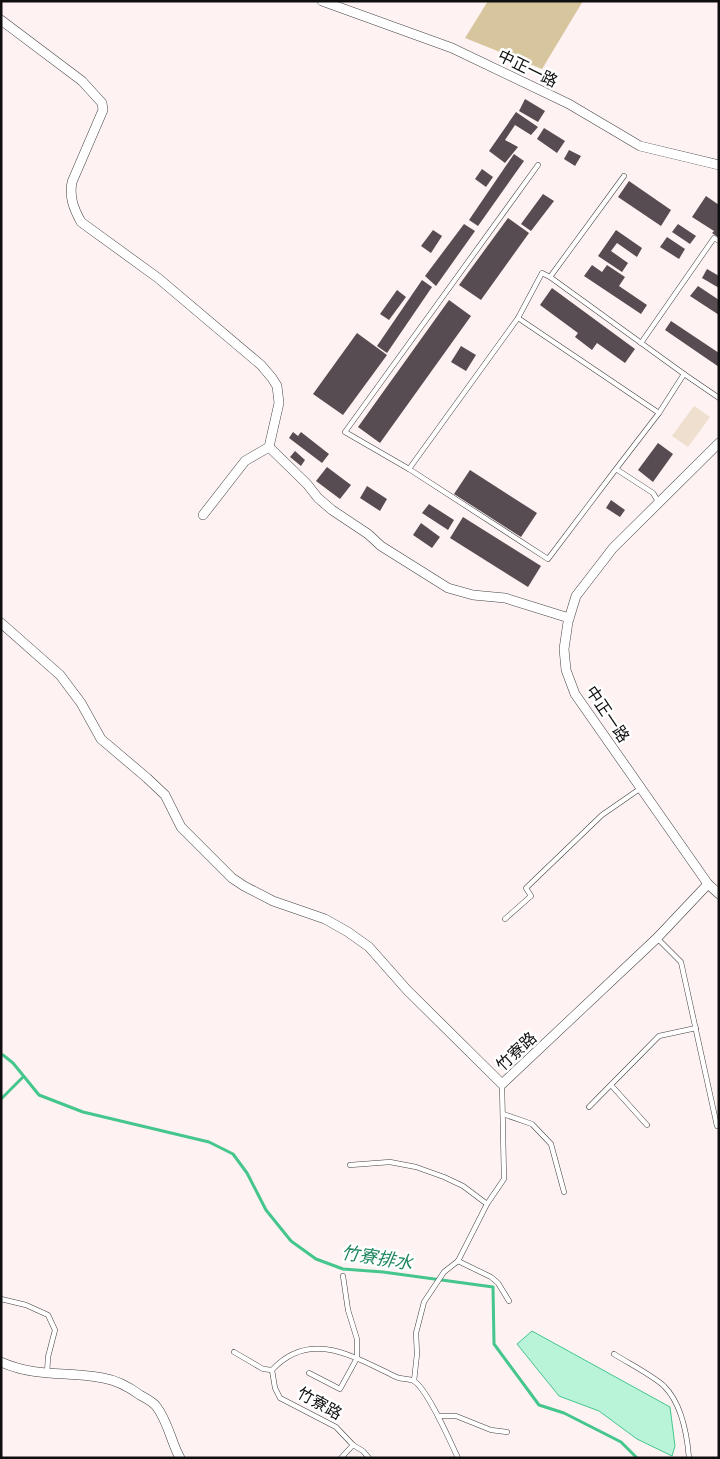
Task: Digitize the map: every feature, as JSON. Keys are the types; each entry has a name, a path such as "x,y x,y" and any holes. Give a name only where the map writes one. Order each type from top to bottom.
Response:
{"street":[{"name":"中正一路","path":"322,1 452,48 568,104 640,146 719,165"},
{"path":"1,20 82,81 102,103 102,110 72,182 70,194 74,208 82,222 158,278 261,364 277,386 279,403 269,447 245,461 202,515"},
{"name":"中正一路","path":"708,884 575,694 566,670 564,648 569,618 576,596 613,548 719,443"},
{"path":"269,447 332,510 368,534 381,546 448,588 473,595 505,598 569,618"},
{"path":"1,623 60,675 81,703 101,739 148,778 164,795 181,827 232,878 273,901 325,919 348,932 369,948 407,990 502,1084"},
{"path":"708,884 719,894"},
{"name":"竹寮路","path":"502,1084 657,938 708,884"},
{"path":"1,1362 18,1369 47,1374 103,1378 128,1386 156,1405 180,1458"}],"lane":[{"path":"538,165 344,432 409,469 548,559 659,412 684,374"},
{"path":"550,277 624,176"},
{"path":"642,343 714,238 719,241"},
{"path":"409,469 518,318 542,273 719,398"},
{"path":"518,318 659,412"},
{"path":"616,469 653,493 658,503"},
{"path":"505,919 531,896 526,888 602,815 641,788"},
{"path":"657,938 681,962 717,1126"},
{"path":"589,1107 659,1036 696,1028"},
{"name":"竹寮路","path":"414,1381 416,1333 424,1302 444,1272 458,1260 486,1204 504,1179 502,1084"},
{"path":"610,1085 647,1125"},
{"path":"503,1114 532,1124 551,1144 564,1192"},
{"path":"350,1165 390,1162 416,1168 456,1183 486,1204"},
{"path":"458,1260 491,1277 510,1301"},
{"path":"309,1373 340,1389 357,1358 357,1340 348,1310 343,1276"},
{"path":"1,1299 26,1305 48,1314 55,1330 48,1357 47,1374"},
{"path":"234,1352 263,1369 272,1370 286,1357 300,1351 318,1348 345,1353 398,1378 414,1381 422,1390 438,1416 458,1458"},
{"path":"614,1354 662,1384 675,1398 688,1441 689,1458"},
{"name":"竹寮路","path":"272,1370 275,1388 280,1398 336,1427 353,1445 363,1451 368,1458"},
{"path":"438,1416 456,1416 491,1430 507,1432"},
{"path":"341,1458 353,1445"}],"shaded area":[{"path":"488,1 583,1 542,69 465,38"},
{"path":"694,406 710,417 688,447 672,436"},
{"path":"532,1331 670,1407 675,1446 672,1456 637,1439 599,1411 559,1396 517,1344"}],"building":[{"path":"525,99 545,111 538,122 519,111"},
{"path":"516,112 538,127 531,135 515,125 505,140 518,147 505,163 489,151"},
{"path":"544,128 565,141 557,153 537,139"},
{"path":"569,150 581,156 575,166 564,159"},
{"path":"514,154 524,161 478,226 469,220"},
{"path":"482,169 493,177 486,187 475,179"},
{"path":"629,181 671,210 661,226 618,197"},
{"path":"543,194 554,201 531,231 521,224"},
{"path":"706,196 719,205 719,238 712,233 714,231 692,217"},
{"path":"508,218 529,233 481,300 459,285"},
{"path":"464,224 475,231 436,286 425,276"},
{"path":"678,224 696,236 690,244 672,232"},
{"path":"433,230 442,236 431,253 421,246"},
{"path":"616,230 642,248 637,257 617,243 611,251 628,263 622,272 598,256"},
{"path":"667,237 685,249 679,259 660,247"},
{"path":"592,265 602,272 607,265 625,277 619,286 647,305 641,314 584,276"},
{"path":"707,269 719,276 719,288 702,278"},
{"path":"422,280 432,287 387,353 377,346"},
{"path":"698,286 719,300 719,315 690,296"},
{"path":"552,288 635,349 625,363 597,343 592,350 575,337 578,333 540,305"},
{"path":"397,290 406,297 389,320 380,314"},
{"path":"449,300 471,316 380,443 358,427"},
{"path":"671,321 719,353 719,367 665,330"},
{"path":"357,333 387,355 343,415 313,394"},
{"path":"461,346 476,355 466,371 451,362"},
{"path":"293,432 298,436 301,432 329,454 322,463 289,438"},
{"path":"658,443 673,454 653,482 638,470"},
{"path":"295,451 305,460 301,466 290,457"},
{"path":"327,467 351,485 340,499 316,481"},
{"path":"470,470 537,513 521,537 454,494"},
{"path":"367,486 387,499 380,511 360,498"},
{"path":"611,500 625,510 620,517 606,508"},
{"path":"429,504 454,520 448,530 422,513"},
{"path":"463,517 541,566 528,587 450,538"},
{"path":"421,523 440,537 432,548 413,535"}],"waterway":[{"name":"竹寮排水","path":"1,1055 13,1063 39,1095 83,1112 209,1142 233,1154 247,1173 266,1210 291,1241 316,1259 343,1269 383,1272 493,1287 494,1344 539,1405 564,1413 621,1442 637,1458"},
{"path":"1,1099 23,1077"}]}
